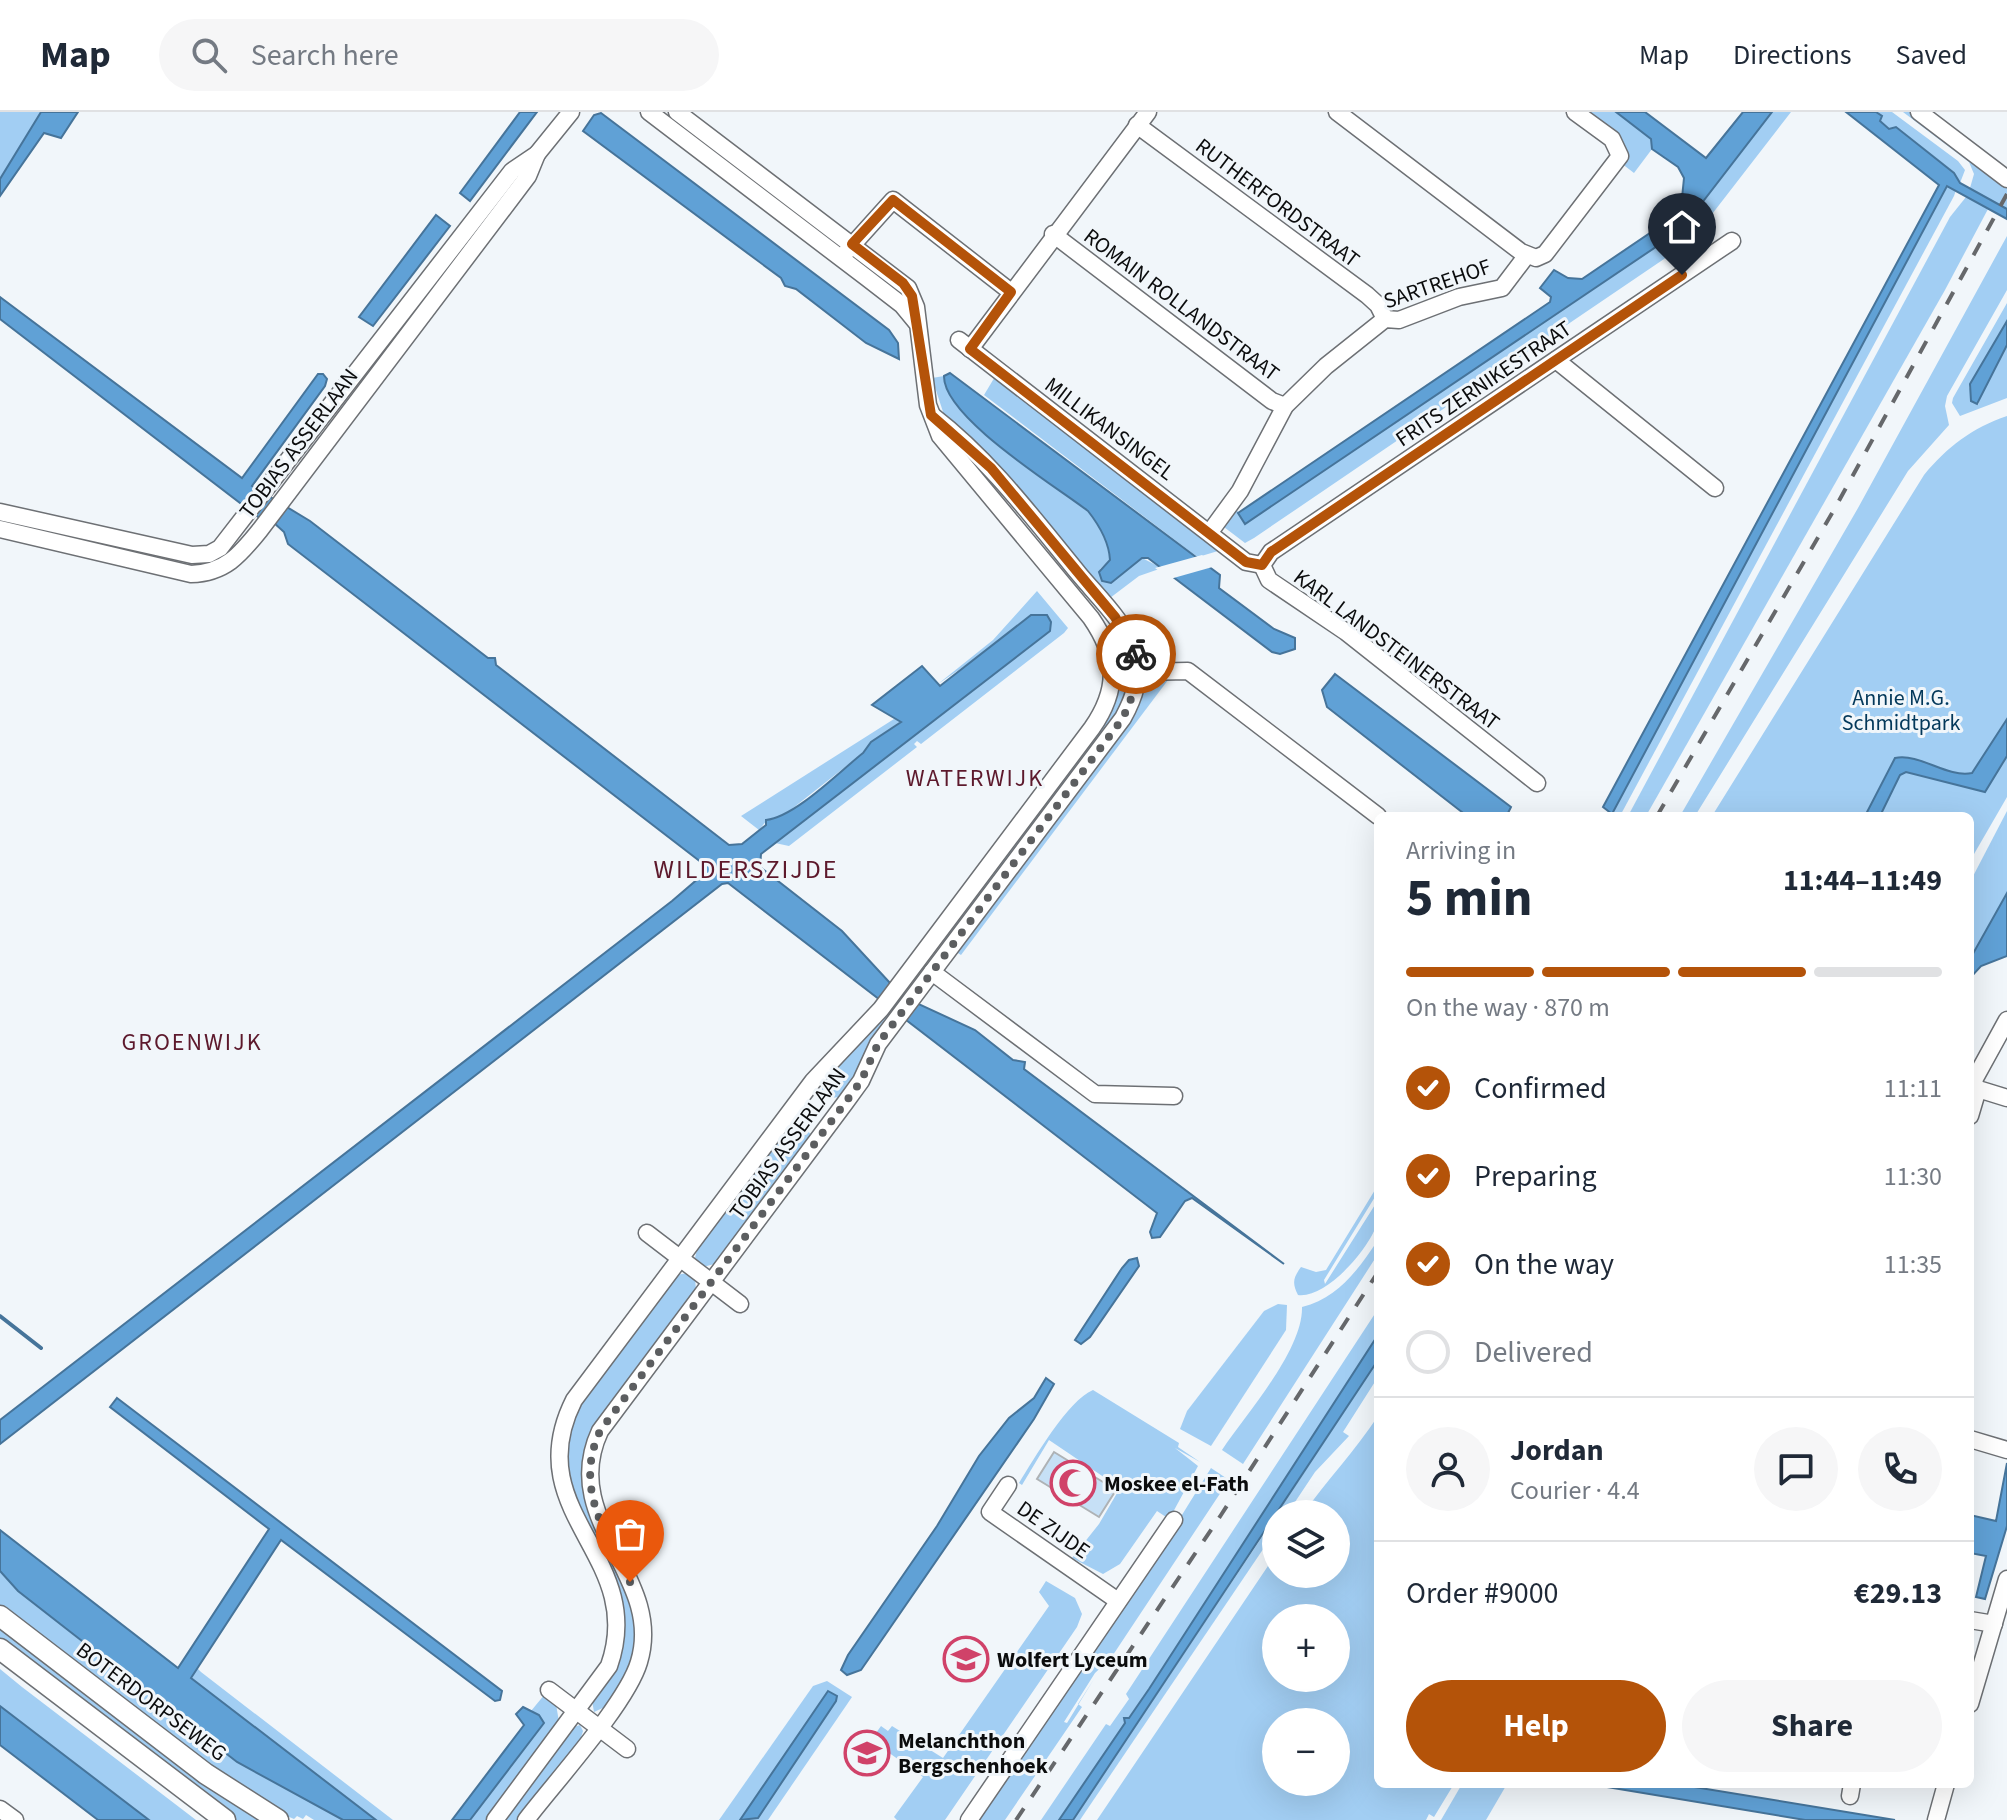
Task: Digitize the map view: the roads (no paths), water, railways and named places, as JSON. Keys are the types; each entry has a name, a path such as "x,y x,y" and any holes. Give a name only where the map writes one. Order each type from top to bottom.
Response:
{"main road":[{"name":"BOTERDORPSEWEG","path":"0,1616 206,1774 278,1820"},
{"path":"0,1649 225,1820"}],"street":[{"name":"TOBIAS ASSERLAAN","path":"0,529 191,574 211,573 228,565 260,530 528,176 537,154 571,112"},
{"path":"649,112 902,305 916,322"},
{"name":"TOBIAS ASSERLAAN","path":"495,1820 609,1666 616,1647 618,1620 607,1578 562,1486 558,1467 560,1431 574,1400 813,1081 881,1009 903,980 1092,728 1105,709 1111,690 1113,659 1102,634 1010,533 940,436 931,415 916,307 908,288 677,112"},
{"path":"1337,112 1527,255 1536,258 1545,254 1618,160 1620,152 1612,139 1575,112"},
{"path":"1919,112 2007,179"},
{"path":"841,259 893,200 1011,292 1143,119"},
{"name":"RUTHERFORDSTRAAT","path":"1143,119 1367,295 1378,305 1385,319"},
{"name":"TOBIAS ASSERLAAN","path":"0,512 201,556 220,548 512,171 537,154"},
{"name":"ROMAIN ROLLANDSTRAAT","path":"1053,234 1272,401 1285,406"},
{"name":"FRITS ZERNIKESTRAAT","path":"1262,565 1271,552 1732,241"},
{"name":"SARTREHOF","path":"1210,532 1240,491 1285,406 1326,366 1385,319 1399,320 1459,297 1502,288 1527,255"},
{"name":"MILLIKANSINGEL","path":"1011,292 964,344 1234,552"},
{"path":"1556,360 1715,488"},
{"path":"931,415 980,457 1119,622 1136,655 1138,672 1188,671 1374,813"},
{"path":"1010,533 1032,516"},
{"name":"KARL LANDSTEINERSTRAAT","path":"1234,552 1246,562 1262,565 1269,580 1346,632 1537,783"},
{"name":"TOBIAS ASSERLAAN","path":"526,1820 632,1679 643,1634 636,1596 591,1499 591,1456 610,1415 845,1103 861,1081 878,1044 1123,718 1133,699 1138,672"},
{"path":"932,972 1095,1094 1174,1096"},
{"path":"1974,1076 2007,1020"},
{"path":"1974,1080 1978,1089 1974,1102"},
{"path":"1978,1089 2007,1098"},
{"path":"647,1233 740,1304"},
{"path":"1974,1440 2007,1450"},
{"name":"DE ZIJDE","path":"1008,1485 990,1512 1118,1601"},
{"path":"969,1820 1174,1520"},
{"path":"1974,1691 2007,1579"},
{"path":"1974,1621 1994,1624"},
{"path":"549,1690 627,1749"},
{"path":"1936,1820 1945,1788"},
{"path":"0,1809 15,1820"}],"waterway":[{"path":"0,1316 41,1348"}],"railway":[{"path":"1659,812 1835,508 2007,194"},
{"path":"1016,1820 1221,1515 1374,1278"}],"place":[{"name":"Moskee el-Fath","path":"1073,1483"},
{"name":"Wolfert Lyceum","path":"966,1659"},
{"name":"Melanchthon Bergschenhoek","path":"867,1753"}],"district":[{"name":"WATERWIJK","path":"975,778"},
{"name":"WILDERSZIJDE","path":"746,869"},
{"name":"GROENWIJK","path":"192,1042"}],"park label":[{"name":"Annie M.G. Schmidtpark","path":"1901,710"}]}
